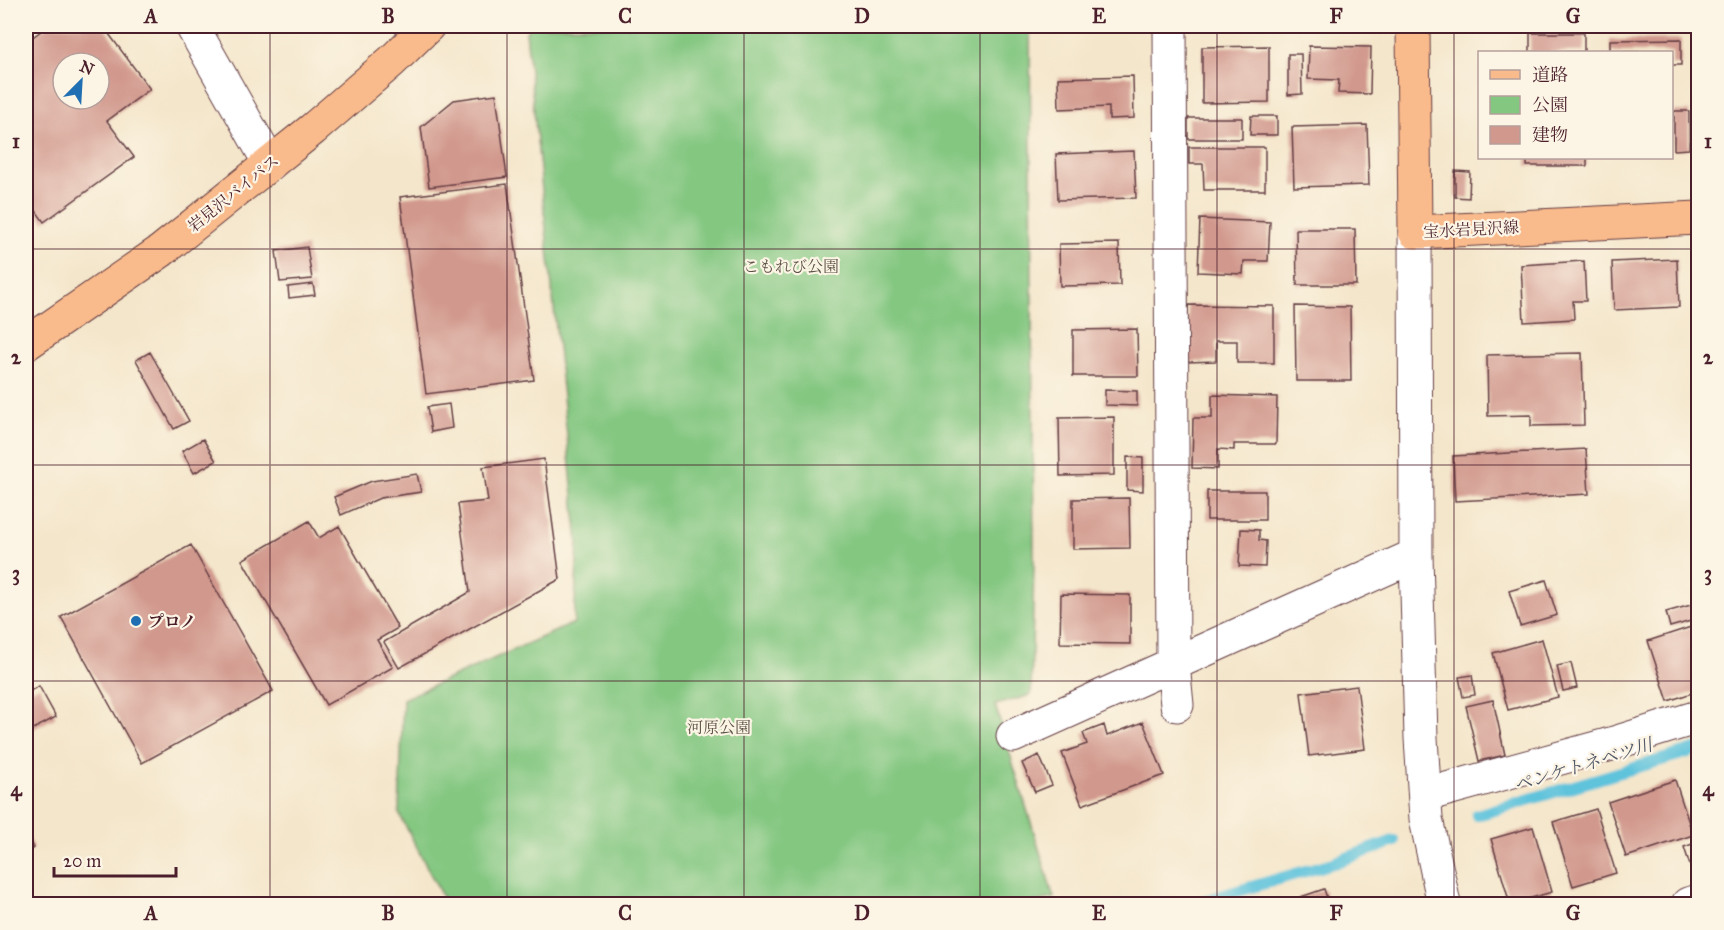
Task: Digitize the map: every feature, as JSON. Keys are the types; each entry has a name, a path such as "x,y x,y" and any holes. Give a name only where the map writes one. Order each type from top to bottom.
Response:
{"main road":[{"name":"岩見沢バイパス","path":"26,344 161,251 270,164 429,26"},
{"name":"宝水岩見沢線","path":"1413,26 1415,232 1698,218"}],"street":[{"path":"192,26 270,164"},
{"path":"1170,26 1173,664 1177,705"},
{"path":"1415,232 1416,555 1421,738 1426,819 1444,904"},
{"path":"1013,736 1416,555"},
{"path":"1425,795 1611,744 1698,717"},
{"path":"1688,904 1698,901"}],"green space":[{"path":"532,26 1030,26 1034,563 1031,695 995,705 1054,898 1023,904 446,904 399,813 403,699 574,623 578,544 526,32"}],"building":[{"path":"48,26 103,26 150,89 107,121 134,157 44,222 26,197 26,42"},
{"path":"1530,33 1584,33 1584,51 1530,51"},
{"path":"1681,39 1681,65 1673,65 1673,51 1610,51 1610,40"},
{"path":"1269,46 1269,102 1202,103 1202,47"},
{"path":"1309,46 1371,47 1370,94 1338,93 1339,80 1308,79"},
{"path":"1288,54 1301,54 1302,94 1288,95"},
{"path":"1133,76 1134,118 1109,119 1109,107 1059,109 1058,78"},
{"path":"496,94 507,177 429,187 421,127 454,100"},
{"path":"1674,111 1689,111 1689,149 1674,150"},
{"path":"1251,116 1277,116 1277,135 1250,135"},
{"path":"1188,118 1242,118 1242,139 1188,139"},
{"path":"1367,125 1369,185 1294,187 1292,127"},
{"path":"1189,147 1265,147 1265,190 1204,190 1203,164 1189,164"},
{"path":"1134,151 1136,198 1058,200 1056,154"},
{"path":"1527,159 1587,159 1587,166 1527,166"},
{"path":"1455,171 1470,172 1469,198 1455,197"},
{"path":"507,184 534,380 426,394 400,197"},
{"path":"1200,219 1270,222 1268,261 1244,261 1243,274 1198,272"},
{"path":"1296,229 1355,229 1356,285 1297,285"},
{"path":"1119,243 1120,285 1060,286 1059,244"},
{"path":"307,247 312,279 280,282 276,251"},
{"path":"1677,259 1679,307 1614,310 1612,262"},
{"path":"1584,261 1586,301 1573,301 1574,319 1524,322 1521,265"},
{"path":"313,284 315,295 289,298 288,287"},
{"path":"1188,305 1274,306 1274,363 1237,363 1237,341 1216,341 1216,361 1188,362"},
{"path":"1295,306 1350,307 1351,381 1296,381"},
{"path":"1137,329 1138,376 1073,376 1073,330"},
{"path":"150,352 189,421 174,429 136,360"},
{"path":"1582,353 1584,425 1531,426 1531,415 1488,416 1487,355"},
{"path":"1105,390 1137,391 1137,406 1105,405"},
{"path":"1212,395 1277,397 1276,444 1234,444 1234,450 1218,449 1218,469 1192,468 1193,418 1212,418"},
{"path":"449,404 452,428 431,432 427,407"},
{"path":"1114,417 1114,475 1060,476 1059,418"},
{"path":"203,439 216,461 194,473 182,451"},
{"path":"1586,449 1589,494 1455,501 1453,456"},
{"path":"1127,457 1143,458 1143,491 1127,490"},
{"path":"544,459 560,579 399,668 384,642 470,592 458,504 488,501 483,467"},
{"path":"417,474 421,492 380,498 341,515 334,497 372,481"},
{"path":"1207,491 1265,491 1265,520 1207,520"},
{"path":"1129,498 1130,548 1073,549 1073,499"},
{"path":"309,521 319,538 339,526 398,628 377,640 393,667 326,705 242,560"},
{"path":"1241,529 1259,530 1259,540 1266,541 1265,567 1239,566"},
{"path":"191,545 273,691 142,763 61,617"},
{"path":"1546,580 1557,615 1520,626 1509,591"},
{"path":"1061,594 1130,595 1130,644 1060,643"},
{"path":"1698,603 1698,619 1670,627 1666,612"},
{"path":"1694,626 1698,639 1698,691 1668,701 1648,641"},
{"path":"1542,639 1558,697 1508,710 1493,653"},
{"path":"1571,663 1577,688 1563,691 1557,666"},
{"path":"1472,675 1475,695 1463,697 1459,677"},
{"path":"39,686 56,717 28,732 26,693"},
{"path":"1357,686 1365,749 1309,756 1301,693"},
{"path":"1493,700 1505,755 1479,761 1466,706"},
{"path":"1143,722 1164,775 1082,805 1062,753 1087,744 1083,733 1104,725 1107,736"},
{"path":"1039,755 1052,785 1035,792 1022,763"},
{"path":"1675,780 1693,835 1626,857 1608,802"},
{"path":"1698,782 1698,798 1694,784"},
{"path":"1596,809 1616,873 1573,886 1553,822"},
{"path":"1533,827 1552,892 1510,904 1491,839"},
{"path":"26,832 34,848 26,852"},
{"path":"1698,842 1698,880 1695,881 1684,847"},
{"path":"1324,889 1329,904 1300,904 1298,898"}],"waterway":[{"name":"ペンケトネベツ川","path":"1477,815 1698,749"},
{"name":"ペンケトネベツ川","path":"1194,904 1333,863 1394,841"}],"place":[{"name":"プロノ","path":"136,621"}],"park label":[{"name":"こもれび公園","path":"791,266"},
{"name":"河原公園","path":"719,727"}]}
